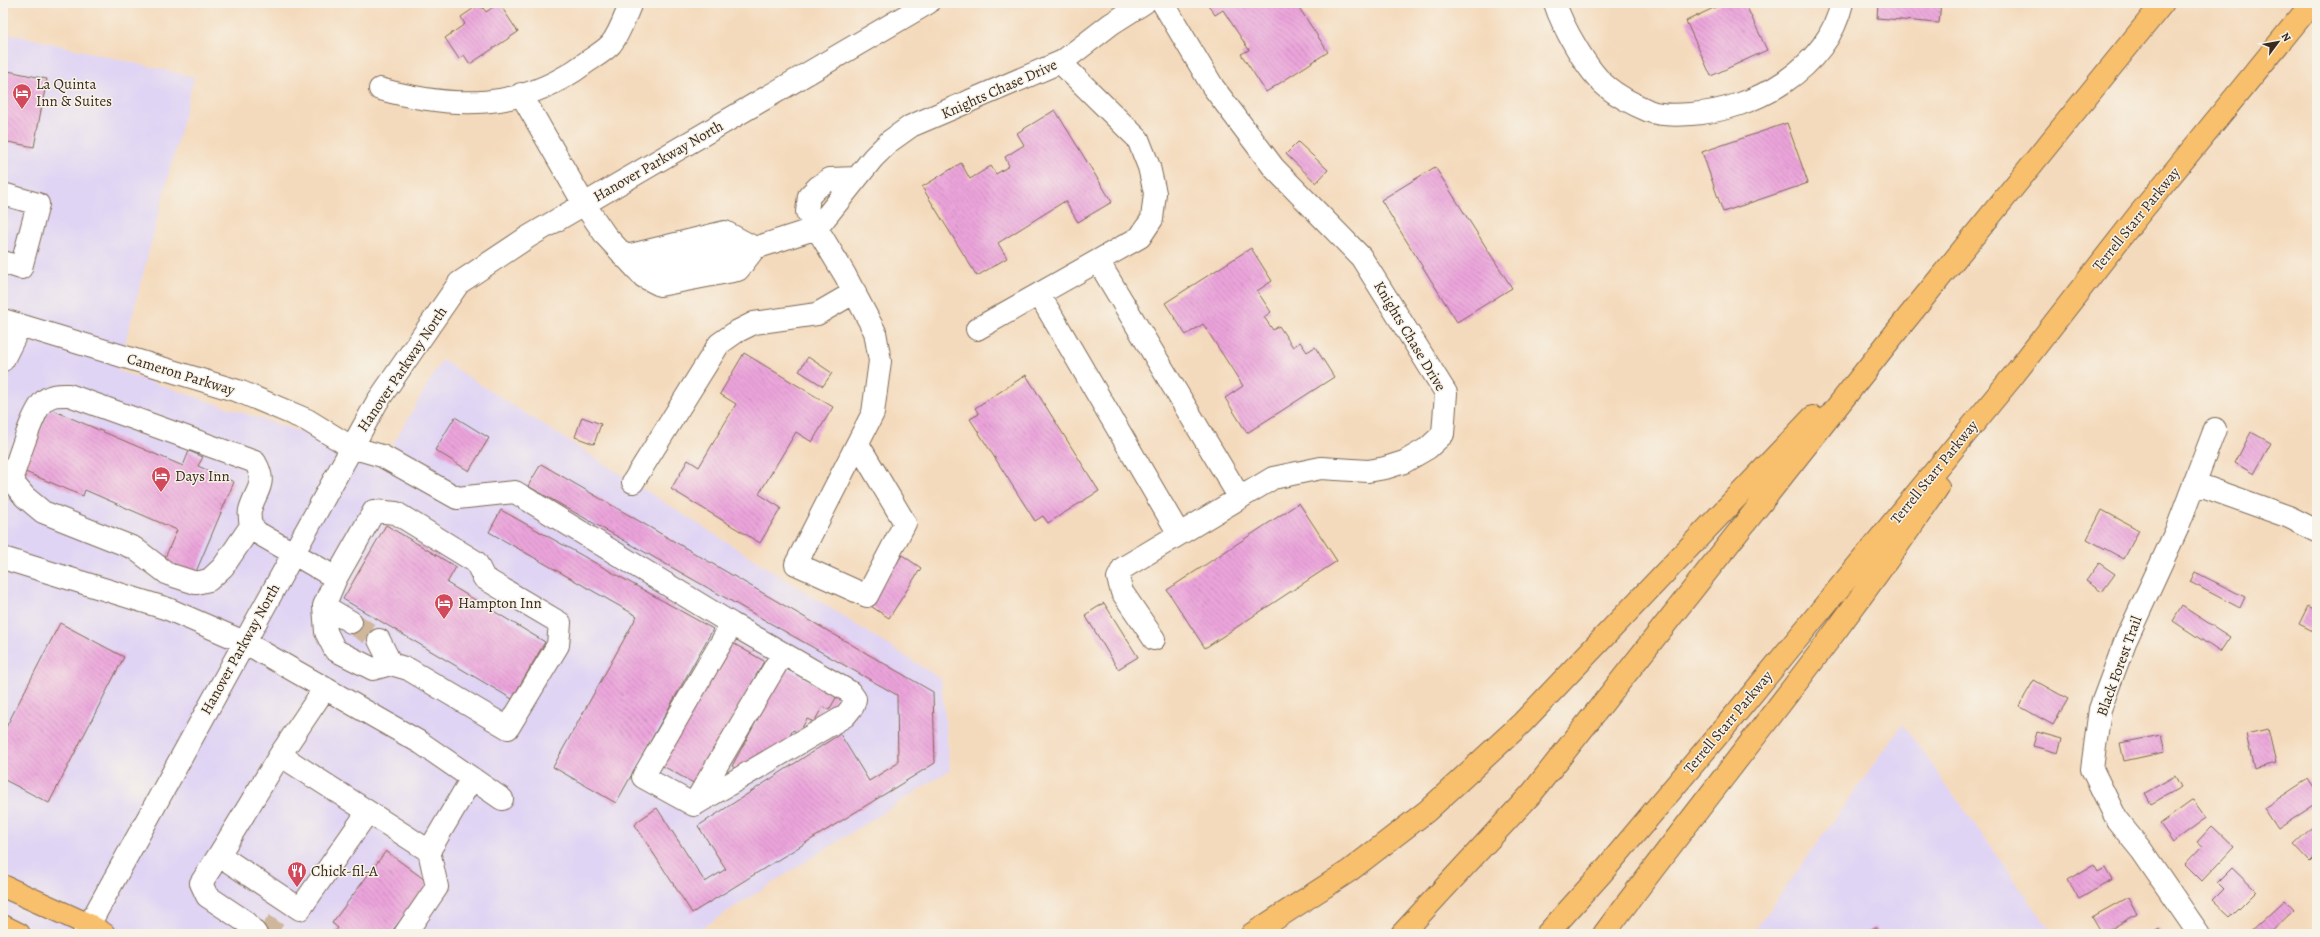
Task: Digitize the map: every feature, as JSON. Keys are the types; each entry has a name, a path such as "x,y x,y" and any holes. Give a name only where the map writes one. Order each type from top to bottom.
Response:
{"highway":[{"path":"1402,934 1532,793 1904,322 2162,3"},
{"name":"Terrell Starr Parkway","path":"1547,934 1601,874 1739,710 2012,376 2136,218 2312,3"},
{"path":"1252,934 1350,871 1421,816 1522,723 1904,322"},
{"path":"1604,934 1657,862 1848,617 2012,376"},
{"path":"3,886 92,931"},
{"path":"3,926 19,934"}],"street":[{"path":"380,89 414,98 442,102 490,102 521,94 572,72 611,44 631,3"},
{"name":"Hanover Parkway North","path":"92,931 244,642 351,447 377,402 459,283 528,237 928,3"},
{"name":"Knights Chase Drive","path":"817,228 857,178 890,141 911,126 1063,61 1112,24 1144,3"},
{"name":"Knights Chase Drive","path":"1154,639 1122,592 1118,578 1123,568 1273,478 1321,468 1368,471 1404,462 1428,448 1443,434 1446,393 1361,257 1274,168 1213,87 1163,3"},
{"path":"1555,3 1560,20 1581,55 1606,86 1650,112 1678,115 1707,113 1762,96 1797,71 1813,57 1830,35 1842,3"},
{"path":"977,330 1140,237 1152,219 1155,193 1149,167 1138,139 1066,68 1063,61"},
{"path":"521,94 584,204 624,257 643,264 689,271 817,228 855,292 875,332 880,361 873,413 796,564 867,596 905,523 858,444"},
{"path":"3,194 38,204 21,268 3,262"},
{"path":"624,257 725,232 755,248"},
{"path":"1098,261 1240,498"},
{"path":"633,482 719,344 736,332 754,323 817,314 855,292"},
{"path":"1039,294 1179,534"},
{"path":"3,360 11,323"},
{"name":"Cameron Parkway","path":"11,323 241,392 307,420 351,447 382,456 457,498 515,492 732,624 850,692 855,699 853,706 845,716 694,805"},
{"path":"250,526 222,567 209,580 196,583 168,574 134,548 43,512 25,497 15,485 12,474 37,410 45,400 56,394 69,396 255,462 260,472 261,483 250,511 250,526 258,533 336,578"},
{"name":"Black Forest Trail","path":"2199,934 2142,851 2117,820 2092,769 2100,709 2125,642 2177,529 2214,429"},
{"path":"2194,483 2289,517 2317,531"},
{"path":"374,511 396,513 476,562 484,578 560,623 558,645 508,728 408,670 391,664 373,669 335,650 326,632 324,606 336,578 374,511"},
{"path":"3,558 168,609 244,642 421,743 502,798"},
{"path":"324,606 351,622"},
{"path":"732,624 643,777 694,805 782,653"},
{"path":"379,640 391,664"},
{"path":"255,927 207,896 201,883 280,755 325,688"},
{"path":"280,755 367,813 430,851"},
{"path":"405,934 437,887 430,851 472,778"},
{"path":"219,855 300,909 367,813"}],"shaded area":[{"path":"3,32 194,77 118,371 357,451 382,463 442,360 941,679 950,770 692,934 3,934"},
{"path":"1903,724 2053,934 1752,934"}],"building":[{"path":"499,3 518,32 470,64 464,55 459,59 445,38 465,24 461,17 480,4 486,12"},
{"path":"1207,3 1296,3 1328,52 1266,92 1241,54 1249,50 1223,10 1215,15"},
{"path":"1724,3 1745,3 1767,50 1711,76 1686,21"},
{"path":"1878,3 1941,3 1939,23 1877,18"},
{"name":"La Quinta Inn & Suites","path":"3,70 47,79 34,147 3,141"},
{"path":"1055,110 1112,202 1078,222 1065,201 998,243 1007,258 977,276 922,187 961,163 970,179 991,166 996,174 1009,166 1005,157 1024,145 1017,133"},
{"path":"1787,123 1808,183 1723,212 1702,152"},
{"path":"1298,142 1328,170 1316,183 1286,154"},
{"path":"1435,167 1512,288 1457,322 1381,200"},
{"path":"1251,248 1272,281 1257,291 1271,312 1264,317 1273,330 1279,326 1293,347 1300,342 1307,352 1315,347 1334,377 1247,433 1225,398 1243,386 1203,324 1186,335 1165,303"},
{"path":"744,353 833,407 812,442 796,432 759,494 781,508 760,543 671,489 688,460 699,467 736,404 720,394"},
{"path":"808,357 832,373 823,386 799,371"},
{"path":"1026,375 1099,491 1048,523 1043,516 1035,521 970,419 979,414 975,408"},
{"name":"Days Inn","path":"50,409 183,466 189,451 203,457 198,466 234,482 195,574 164,560 177,530 85,490 83,496 23,471"},
{"path":"455,417 489,438 469,471 435,450"},
{"path":"582,417 601,424 594,444 575,437"},
{"path":"2251,432 2271,443 2254,474 2235,463"},
{"path":"541,464 933,692 935,763 692,913 635,825 638,821 657,808 705,882 726,869 698,826 840,734 869,781 898,763 897,695 528,486"},
{"path":"1299,503 1337,561 1205,648 1167,590"},
{"path":"501,510 713,629 616,803 553,767 637,616 489,532"},
{"path":"2102,510 2139,530 2124,559 2087,539"},
{"name":"Hampton Inn","path":"386,525 456,567 447,583 545,642 512,699 343,599"},
{"path":"902,555 921,568 889,618 869,605"},
{"path":"2099,563 2115,574 2102,592 2086,581"},
{"path":"2195,572 2245,597 2240,608 2190,582"},
{"path":"1104,603 1138,657 1118,669 1085,615"},
{"path":"2182,606 2230,637 2220,652 2173,621"},
{"path":"2308,606 2317,611 2317,623 2313,631 2299,624"},
{"path":"60,623 124,657 49,803 3,779 3,733"},
{"path":"729,641 764,661 697,785 661,765"},
{"path":"785,668 837,696 829,710 823,706 814,722 807,719 799,733 793,730 783,747 768,760 757,754 746,774 732,766"},
{"path":"2034,680 2068,699 2053,725 2019,706"},
{"path":"2268,729 2276,763 2254,769 2246,734"},
{"path":"2037,732 2062,739 2058,753 2033,746"},
{"path":"2161,735 2165,752 2124,761 2120,743"},
{"path":"2175,776 2181,787 2151,804 2145,793"},
{"path":"2308,779 2317,793 2317,803 2278,829 2264,808"},
{"path":"2193,800 2206,818 2173,842 2160,824"},
{"path":"2317,823 2317,854 2310,861 2294,844"},
{"path":"2212,826 2234,847 2202,881 2185,864 2202,846 2197,842"},
{"path":"386,851 429,883 390,934 333,934 338,928 332,923"},
{"path":"2094,865 2098,872 2105,868 2112,880 2079,899 2068,880"},
{"path":"2232,868 2256,891 2230,917 2212,900 2223,889 2217,883"},
{"path":"2128,897 2137,914 2102,934 2092,917"},
{"path":"2285,900 2294,910 2269,934 2248,934"},
{"path":"1875,927 1880,934 1865,934"},
{"path":"2159,928 2162,934 2149,934"}],"tunnel":[{"path":"351,622 379,640"},
{"path":"263,924 277,934"}],"place":[{"name":"La Quinta Inn & Suites","path":"22,110"},
{"name":"Days Inn","path":"161,493"},
{"name":"Hampton Inn","path":"444,620"},
{"name":"Chick-fil-A","path":"297,888"}]}
